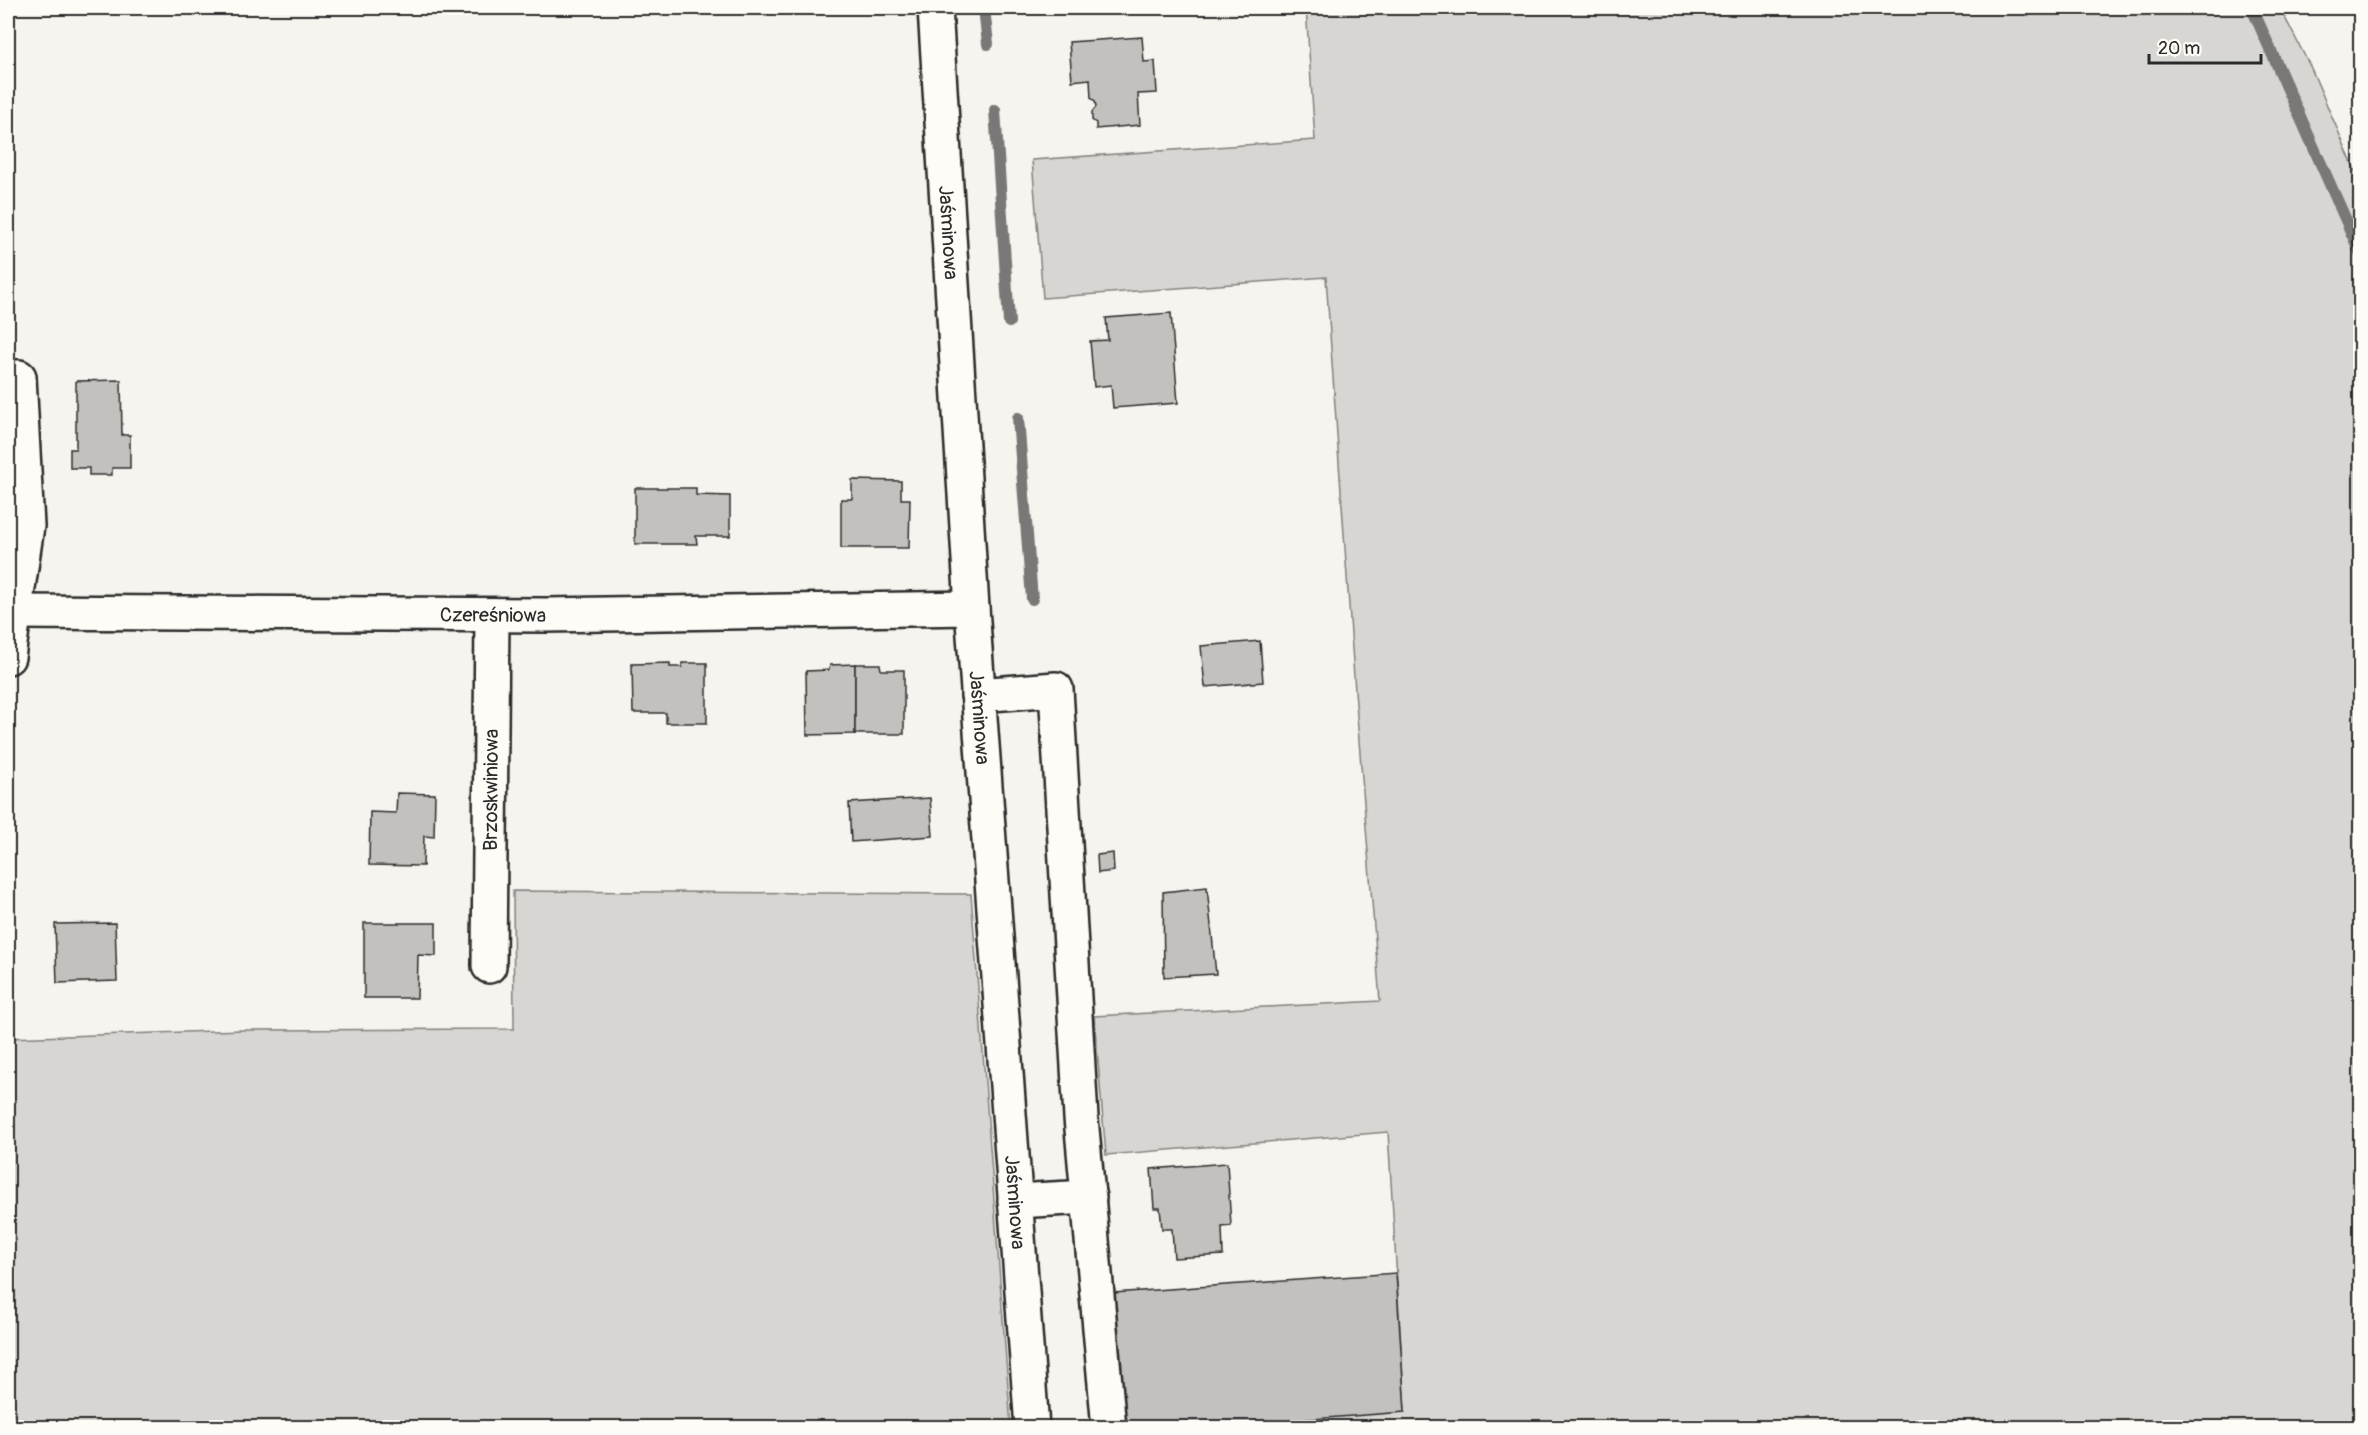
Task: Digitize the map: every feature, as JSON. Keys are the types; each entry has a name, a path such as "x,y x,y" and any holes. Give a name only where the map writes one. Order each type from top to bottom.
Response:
{"street":[{"name":"Jaśminowa","path":"935,8 972,608 1032,1428"},
{"path":"8,657 27,526 13,377"},
{"name":"Czereśniowa","path":"15,612 492,615 972,608"},
{"name":"Brzoskwiniowa","path":"489,966 492,615"},
{"path":"978,695 1056,689 1082,1118 1109,1428"},
{"path":"1015,1201 1089,1197"}],"shaded area":[{"path":"1306,8 2280,8 2311,68 2360,182 2360,1427 1194,1427 1405,1411 1388,1132 1106,1155 1094,1016 1380,1001 1355,691 1326,277 1043,298 1032,160 1315,140"},
{"path":"513,891 971,894 1011,1427 8,1427 8,1038 243,1030 514,1029"}],"building":[{"path":"1142,37 1144,62 1155,61 1157,93 1138,94 1140,125 1096,129 1096,123 1092,120 1092,112 1096,107 1095,101 1091,98 1090,79 1072,81 1069,42"},
{"path":"1171,313 1178,403 1113,408 1111,385 1094,387 1090,341 1108,340 1106,318"},
{"path":"121,380 122,435 130,435 130,468 112,468 112,475 89,475 89,468 70,468 70,449 76,449 76,381"},
{"path":"852,480 901,481 901,499 910,499 909,548 841,548 841,499 852,499"},
{"path":"635,488 696,488 696,495 730,496 730,536 696,536 697,544 635,544"},
{"path":"1260,641 1263,682 1205,687 1201,646"},
{"path":"670,663 670,667 682,667 682,663 707,663 707,723 666,723 666,713 633,713 632,664"},
{"path":"855,664 855,734 807,735 806,671 829,670 830,665"},
{"path":"855,664 880,664 881,670 904,670 904,734 855,734"},
{"path":"397,793 435,794 434,837 424,836 423,866 369,865 370,812 396,813"},
{"path":"930,798 933,836 851,842 849,803"},
{"path":"1113,853 1114,871 1098,873 1097,855"},
{"path":"1207,887 1216,974 1164,977 1163,892"},
{"path":"115,923 117,981 57,983 55,924"},
{"path":"364,923 436,923 436,956 418,955 417,998 364,998"},
{"path":"1227,1163 1231,1226 1222,1227 1223,1255 1174,1258 1172,1229 1162,1229 1160,1208 1154,1208 1151,1169"},
{"path":"1396,1273 1405,1412 1194,1428 1124,1428 1113,1293"}],"waterway":[{"path":"984,8 988,44"},
{"path":"2252,8 2360,252"},
{"path":"995,110 1009,322"},
{"path":"1018,418 1032,599"}]}
